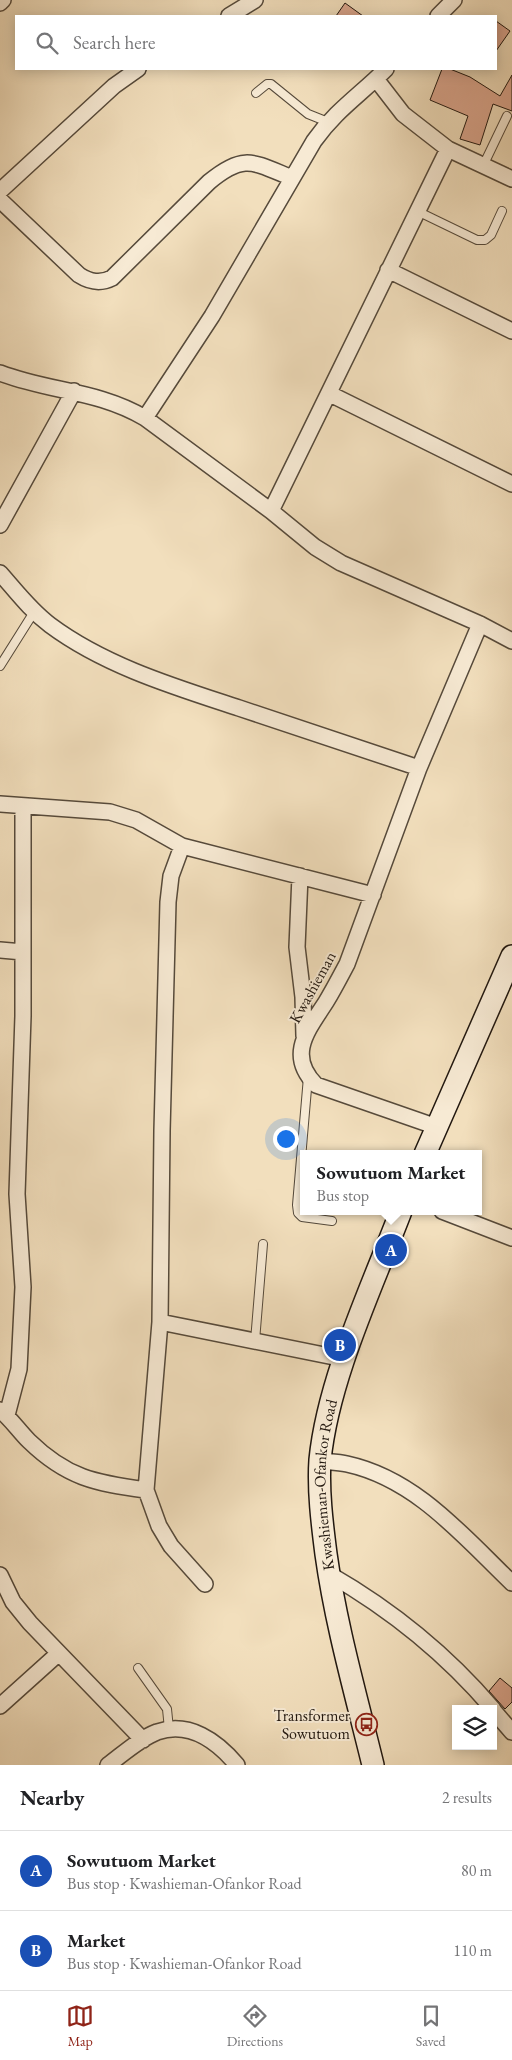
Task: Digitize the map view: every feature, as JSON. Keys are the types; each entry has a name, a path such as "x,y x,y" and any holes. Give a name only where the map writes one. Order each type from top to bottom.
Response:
{"main road":[{"path":"427,1150 512,956"},
{"name":"Kwashieman-Ofankor Road","path":"373,1765 337,1620 323,1530 320,1461 330,1407 344,1359 399,1215"}],"street":[{"path":"0,3 3,0"},
{"path":"231,15 255,0"},
{"path":"439,15 454,0"},
{"path":"0,191 114,86 137,70"},
{"path":"145,418 212,316 292,178 328,122 343,106 381,74 403,114 448,149 512,179"},
{"path":"271,511 330,394 388,270 448,149"},
{"path":"0,200 79,275 88,280 98,282 112,278 209,182 235,164 258,164 292,178"},
{"path":"388,270 512,331"},
{"path":"0,373 19,381 107,400 128,408 145,418 271,511 296,534 341,563 480,624 512,641"},
{"path":"0,525 74,392"},
{"path":"330,394 512,484"},
{"path":"0,573 34,612 76,642 113,661 176,687 419,768"},
{"name":"Kwashieman","path":"308,1077 303,1068 302,1059 301,1047 304,1036 334,990 347,964 419,768 480,624"},
{"path":"0,804 110,812 136,820 182,846 373,895"},
{"path":"23,806 24,1016 18,1194 23,1287 19,1369 3,1413 28,1440 49,1458 77,1476 103,1484 146,1490"},
{"path":"182,846 171,876 168,902 162,1130 160,1322 146,1490 159,1526 171,1546 206,1584"},
{"path":"300,876 297,947 303,996 304,1036"},
{"path":"0,950 23,952"},
{"path":"308,1077 316,1085 326,1089 437,1127"},
{"path":"452,1215 512,1238"},
{"path":"160,1322 344,1359"},
{"path":"320,1461 346,1463 373,1471 421,1497 512,1582"},
{"path":"329,1574 361,1592 404,1623 455,1669 489,1705"},
{"path":"0,1575 13,1602 30,1623 143,1740"},
{"path":"0,1706 59,1653"},
{"path":"497,1714 512,1732"},
{"path":"108,1765 143,1740 169,1729 185,1729 202,1735 214,1743 237,1765"}],"lane":[{"path":"256,93 267,84 271,84 308,114 328,122"},
{"path":"483,166 507,116"},
{"path":"417,211 477,240 485,240 491,235 502,211"},
{"path":"0,666 34,612"},
{"path":"302,1150 308,1077"},
{"path":"300,1170 298,1213 302,1217 332,1221"},
{"path":"255,1341 263,1244"},
{"path":"138,1668 167,1709 169,1729"}],"building":[{"path":"345,3 362,15 337,15"},
{"path":"497,22 510,31 497,50"},
{"path":"442,70 452,70 470,77 500,96 512,75 512,111 493,104 480,145 460,139 468,116 430,100"},
{"path":"500,1678 512,1688 512,1702 505,1709 489,1691"}],"place":[{"name":"Sowutuom Market","path":"391,1250"},
{"name":"Market","path":"340,1345"},
{"name":"Transformer Sowutuom","path":"366,1724"}]}
